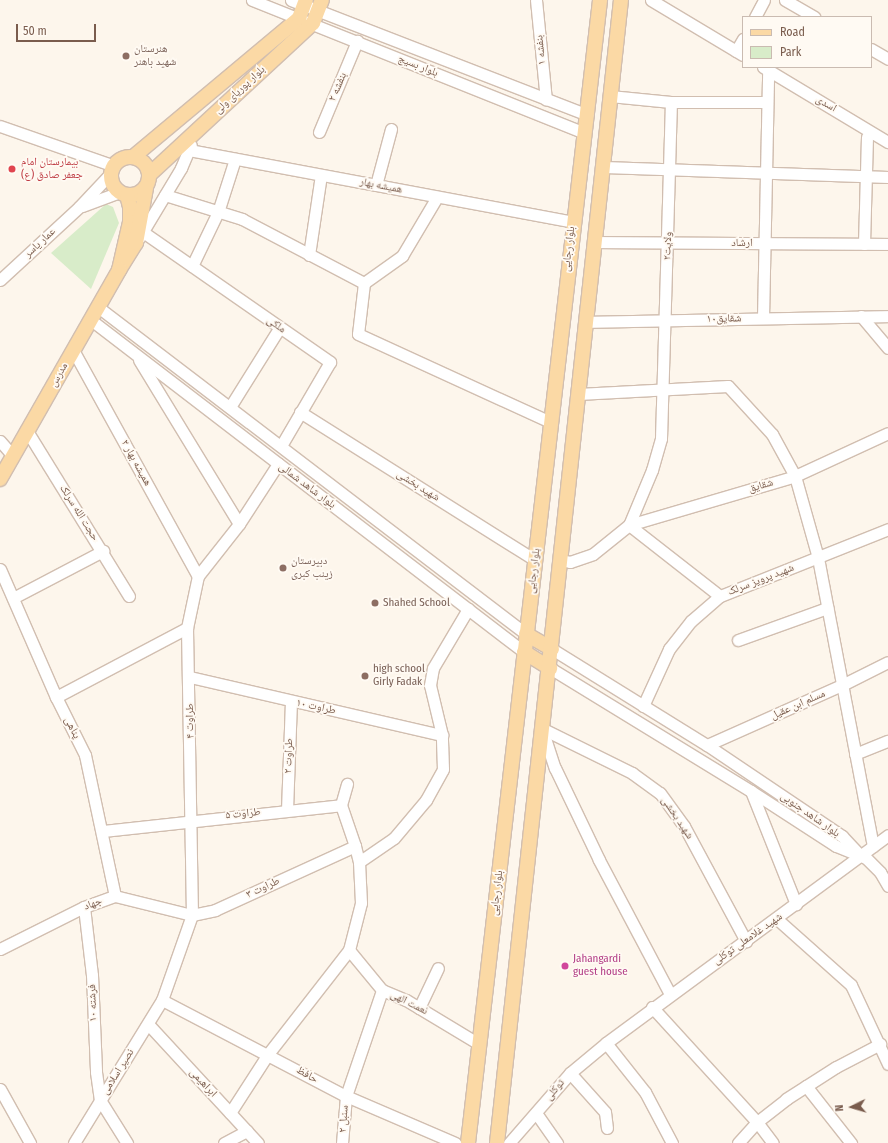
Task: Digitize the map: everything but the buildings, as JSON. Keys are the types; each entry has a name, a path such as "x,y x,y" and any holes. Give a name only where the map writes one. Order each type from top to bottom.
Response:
{"main road":[{"name":"بلوار رجایی","path":"468,1143 573,222 600,0"},
{"path":"497,1143 541,728 550,668 560,560 604,167 620,0"},
{"name":"بلوار پوریای ولی","path":"133,157 303,8"},
{"name":"بلوار پوریای ولی","path":"150,174 197,130 317,11"},
{"path":"133,157 144,163 150,174 146,188 134,195 123,194 112,180 113,169 122,159 133,157"},
{"name":"مدرس","path":"0,477 28,431 119,270 139,238 146,188"},
{"name":"مدرس","path":"119,270 130,222 130,207 123,194"},
{"path":"526,634 552,650"},
{"path":"524,652 550,668"}],"street":[{"name":"بلوار بسیج","path":"252,0 317,11 587,115"},
{"name":"بلوار بسیج","path":"291,0 303,8"},
{"name":"بنفشه ۱","path":"536,0 546,100"},
{"path":"651,0 740,53"},
{"path":"756,16 764,0"},
{"path":"785,0 812,16"},
{"name":"بلوار بسیج","path":"317,11 357,41 584,132"},
{"name":"بنفشه ۲","path":"319,132 357,41"},
{"path":"872,51 888,59"},
{"path":"763,318 767,102 765,68"},
{"name":"اسدی","path":"765,68 888,142"},
{"path":"610,96 671,102 767,102"},
{"name":"ولایت۲","path":"629,525 652,470 660,438 668,243 671,102"},
{"path":"0,126 113,169"},
{"path":"376,185 391,129"},
{"path":"139,238 165,195 189,150 197,130"},
{"path":"864,244 867,138"},
{"name":"همیشه بهار","path":"189,150 573,222"},
{"path":"192,266 218,212 235,159"},
{"path":"604,167 888,178"},
{"name":"عمار یاسر","path":"0,280 79,207 113,169"},
{"path":"309,255 321,175"},
{"name":"عمار یاسر","path":"79,207 123,194"},
{"path":"165,195 242,219 364,283"},
{"path":"437,197 402,256 364,283 358,334 550,422"},
{"name":"ملکی","path":"139,238 192,266 330,362 281,446"},
{"name":"ارشاد","path":"595,242 888,244"},
{"name":"بلوار شاهد شمالی","path":"98,307 526,634"},
{"path":"861,316 888,348"},
{"name":"شقایق۱۰","path":"586,322 888,316"},
{"name":"بلوار شاهد شمالی","path":"91,320 524,652"},
{"path":"230,407 280,327"},
{"name":"همیشه بهار ۲","path":"73,350 198,576"},
{"path":"136,355 239,524"},
{"path":"578,394 728,386 772,434 795,476 818,558 873,846"},
{"name":"شهید بخشی","path":"300,412 535,560"},
{"name":"حجت الله سرلک","path":"28,431 103,551 129,596"},
{"name":"شقایق","path":"629,525 795,476 888,433"},
{"path":"0,441 13,456"},
{"name":"طراوت ۴","path":"162,1000 192,916 190,677 187,628 198,576 239,524 278,464"},
{"path":"560,560 570,562 593,554 629,525 720,596"},
{"name":"شهید پرویز سرلک","path":"643,706 669,649 691,622 720,596 888,529"},
{"path":"13,598 103,551"},
{"name":"پناهی","path":"0,569 56,697 85,755 103,831 115,896"},
{"path":"738,640 827,608"},
{"path":"359,862 394,838 426,800 442,769 442,734 430,685 433,668 468,609"},
{"path":"56,697 187,628"},
{"name":"بلوار شاهد جنوبی","path":"552,650 707,745 842,836 860,855"},
{"name":"مسلم ابن عقیل","path":"707,745 842,685 888,662"},
{"name":"بلوار شاهد جنوبی","path":"550,668 751,791 836,846 860,855"},
{"name":"طراوت ۱۰","path":"190,677 442,734"},
{"name":"طراوت ۲","path":"287,810 291,701"},
{"path":"541,728 555,768 599,860 670,994"},
{"name":"شهید بخشی","path":"541,728 632,773 660,793 684,826 746,941"},
{"path":"855,754 888,741"},
{"path":"230,1113 268,1054 349,950 361,903 359,862 341,805 347,784"},
{"path":"751,791 796,904"},
{"name":"طراوت ۵","path":"103,831 190,820 341,805"},
{"name":"شهید غلامعلی توکلی","path":"606,1043 652,1007 777,919 888,835"},
{"name":"طراوت ۳","path":"192,916 215,910 355,846"},
{"path":"860,855 880,872 888,886"},
{"name":"جهاد","path":"0,948 84,906 115,896 192,916"},
{"name":"فرشته ۱۰","path":"84,906 92,975 96,1072 100,1100"},
{"path":"777,919 851,985 880,1044 888,1064"},
{"name":"نعمت الهی","path":"349,950 382,990 419,1008 479,1044"},
{"path":"419,1008 438,968"},
{"name":"سنبل ۲","path":"342,1143 346,1096 382,990"},
{"name":"نصیر اسلامی","path":"74,1143 162,1000"},
{"name":"حافظ","path":"162,1000 346,1096 455,1143"},
{"path":"652,1007 757,1122 773,1143"},
{"name":"ابراهیمی","path":"148,1024 258,1143"},
{"path":"606,1043 645,1092 668,1142"},
{"name":"توکلی","path":"509,1143 570,1073 606,1043"},
{"path":"738,1143 757,1122 806,1086 880,1044"},
{"path":"570,1073 605,1112 607,1128"},
{"path":"806,1086 851,1143"},
{"path":"0,1089 30,1143"},
{"path":"100,1100 127,1143"},
{"path":"536,1113 557,1143"},
{"path":"224,1143 247,1131"}],"green space":[{"path":"106,204 113,207 119,223 91,289 51,253"}],"place":[{"name":"هنرستان شهید باهنر","path":"126,56"},
{"name":"بیمارستان امام جعفر صادق (ع)","path":"12,169"},
{"name":"دبیرستان زینب کبری","path":"283,568"},
{"name":"Shahed School","path":"375,603"},
{"name":"high school Girly Fadak","path":"365,676"},
{"name":"Jahangardi guest house","path":"565,966"}]}
